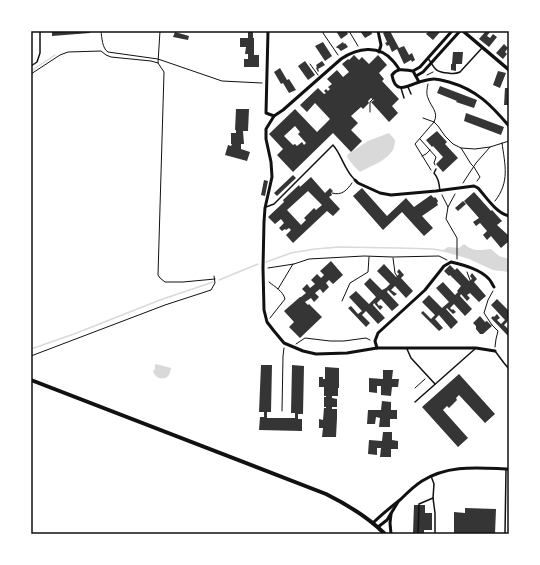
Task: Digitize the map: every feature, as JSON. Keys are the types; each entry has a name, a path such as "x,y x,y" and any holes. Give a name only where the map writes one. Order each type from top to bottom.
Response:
{"main road":[{"path":"31,380 326,494 352,508 373,523 385,534"}],"street":[{"path":"268,31 266,113 274,116"},
{"path":"378,31 381,45 379,52"},
{"path":"452,31 420,67 413,71 399,69 395,71 392,75 393,82 401,88 435,79 457,85 477,94 509,126"},
{"path":"416,76 423,72 461,31 509,70"},
{"path":"399,69 393,60 387,55 379,52 367,49 348,54 274,116 266,130 272,177 265,208 264,222 263,278 264,310 267,322 284,343 302,352 316,354 347,353 377,348 476,348 495,351"},
{"path":"413,71 419,82"},
{"path":"355,180 358,183 380,193 391,195 440,191 474,186 478,188 499,211 509,216"},
{"path":"377,348 375,341 378,333 425,290 444,266 451,262 469,267 483,274 489,278 494,287"},
{"path":"373,523 417,484 431,476 452,469 468,467 508,468"},
{"path":"378,527 387,520 400,499"},
{"path":"391,534 390,523 392,513"}],"lane":[{"path":"31,66 37,62 40,53 40,31"},
{"path":"428,58 439,73 456,74 460,72 482,48"},
{"path":"408,86 411,94"},
{"path":"401,88 404,98"},
{"path":"265,208 274,204 333,145 338,150 348,172 355,180"},
{"path":"436,169 434,174 438,178 440,191"},
{"path":"415,402 476,348"},
{"path":"407,349 411,358 435,384"},
{"path":"495,351 509,368"},
{"path":"506,534 508,468"},
{"path":"431,476 434,484 433,498 435,534"},
{"path":"418,534 419,504 433,498"}],"path":[{"path":"100,31 106,51 158,59 222,80 267,83"},
{"path":"160,31 158,63 164,72 158,275 165,282 215,279"},
{"path":"324,31 323,33 341,59"},
{"path":"349,31 360,50"},
{"path":"31,74 60,55 68,52 101,52 112,57 158,63"},
{"path":"310,64 320,78"},
{"path":"428,80 427,94 436,118 415,144 421,156 434,174"},
{"path":"370,112 370,102 373,99"},
{"path":"423,118 434,122 453,144 461,148 475,149 509,140"},
{"path":"420,138 436,157 434,163 436,169"},
{"path":"493,205 497,199 506,174 502,143"},
{"path":"458,257 457,238 446,219 448,208 452,198 490,146"},
{"path":"461,148 480,177 474,186"},
{"path":"421,156 430,150"},
{"path":"332,194 337,195 345,192 355,180"},
{"path":"440,191 448,208"},
{"path":"263,268 294,264 309,259 369,257 439,256 451,262"},
{"path":"342,301 350,283 368,272 369,257"},
{"path":"393,257 395,274 397,276"},
{"path":"278,289 294,264"},
{"path":"464,266 470,280"},
{"path":"31,356 165,305 211,290 215,283 214,276"},
{"path":"263,278 278,289 285,299 267,322"},
{"path":"494,287 484,313 498,332 495,351"},
{"path":"293,347 305,338 337,341 366,338 375,341"},
{"path":"282,411 284,343"},
{"path":"415,388 428,376"}],"shaded area":[{"path":"389,133 395,140 393,150 382,160 360,172 347,157 348,154 368,141"},
{"path":"464,244 467,247 479,250 491,249 499,256 509,259 509,272 493,270 469,259 442,251 448,247 459,248"},
{"path":"156,364 171,368 167,377 160,378 154,374 153,371"}],"building":[{"path":"52,31 90,31 90,33 52,36"},
{"path":"248,31 253,31 254,55 259,55 259,67 244,67 244,59 248,59 248,54 245,54 246,47 240,47 240,38 248,38"},
{"path":"336,31 346,31 348,34 341,39"},
{"path":"360,31 371,31 372,34 365,38"},
{"path":"390,31 399,48 404,46 409,55 412,53 415,60 412,62 411,60 404,64 397,49 392,52 389,45 387,46 385,43 387,42 383,33"},
{"path":"429,31 440,32 433,40 426,34"},
{"path":"486,31 490,32 487,36 490,38 493,34 497,37 489,47 479,39"},
{"path":"175,32 189,36 188,40 173,37"},
{"path":"323,42 332,56 325,61 315,46"},
{"path":"343,42 348,47 341,51 336,47"},
{"path":"504,44 508,48 505,52 507,54 503,59 496,53"},
{"path":"453,52 463,52 462,64 456,64 456,71 451,70"},
{"path":"354,55 359,60 362,57 369,64 378,55 387,65 379,73 384,79 382,81 399,99 392,106 398,113 389,122 371,102 374,100 371,98 368,101 369,103 363,109 361,107 351,116 358,123 351,130 362,141 351,152 333,133 293,172 277,155 283,149 269,134 295,109 317,132 330,119 315,103 307,112 300,105 318,88 324,94 326,93 324,91 326,89 328,91 330,89 328,87 332,84 327,79 337,70 343,77 349,72 342,64 348,59 349,60","holes":["295,126 300,132 298,134 306,143 304,145 302,142 297,146 295,144 293,145 284,136"]},
{"path":"305,61 315,75 308,80 298,66"},
{"path":"322,61 325,65 318,69 318,72 316,65"},
{"path":"280,68 287,80 289,79 296,90 289,93 283,83 281,84 274,72"},
{"path":"498,71 506,73 500,88 493,85"},
{"path":"440,86 477,100 474,108 456,102 457,101 437,93"},
{"path":"505,88 509,88 509,105 504,105"},
{"path":"236,109 249,109 248,131 243,131 244,144 241,144 241,149 250,152 247,161 225,155 228,145 231,146 232,144 231,133 236,133"},
{"path":"466,113 504,127 501,135 464,121"},
{"path":"437,131 447,142 445,144 458,158 443,172 436,164 443,157 426,140"},
{"path":"293,175 296,178 277,196 274,193"},
{"path":"311,177 325,193 330,188 333,191 331,193 332,195 329,197 340,209 333,216 327,211 293,243 286,235 291,230 289,228 282,231 279,228 284,223 281,219 275,224 268,217 299,185 300,187","holes":["308,191 322,205 316,210 314,208 304,218 306,220 301,225 287,210"]},
{"path":"264,180 268,181 265,196 261,195"},
{"path":"362,188 387,216 406,198 414,207 431,195 434,198 435,197 438,201 438,205 422,216 433,228 424,236 402,212 383,230 353,196"},
{"path":"474,192 502,221 497,225 509,236 509,241 501,248 491,236 487,240 483,235 487,231 480,223 476,226 473,222 479,218 464,201"},
{"path":"463,201 466,204 458,211 455,208"},
{"path":"331,261 343,275 333,284 329,280 326,283 329,287 323,293 320,289 315,293 319,297 314,302 311,298 305,302 322,317 300,338 289,327 294,322 284,311 306,293 302,289 307,284 310,288 315,284 311,280 317,274 321,278 324,275 320,271"},
{"path":"384,264 396,277 399,274 397,272 399,269 404,275 401,278 413,291 406,298 395,286 391,290 397,294 394,296 388,290 387,292 399,305 392,311 381,299 377,303 379,306 380,305 383,307 380,310 374,303 373,305 385,318 378,324 366,311 362,315 370,323 366,327 348,308 351,306 358,314 362,311 349,297 356,291 369,304 376,297 364,284 370,278 382,290 386,288 390,284 377,271"},
{"path":"450,265 455,270 457,268 469,281 472,279 470,276 472,273 477,279 474,282 486,296 479,302 470,293 467,295 470,298 467,301 461,294 460,296 472,309 465,316 454,304 450,308 456,312 453,314 447,308 446,309 458,322 451,329 439,315 435,319 443,328 439,331 421,313 423,311 431,319 435,315 422,302 429,295 442,308 449,302 436,288 443,282 455,295 458,292 457,291 461,286 444,271"},
{"path":"497,299 509,311 509,322 508,321 504,325 508,329 509,328 509,337 491,318 497,314 500,318 497,320 501,324 505,320 491,305"},
{"path":"480,316 485,322 487,321 492,326 483,334 480,334 473,323"},
{"path":"261,365 272,365 271,412 267,412 267,418 295,418 295,413 291,413 292,365 304,366 303,414 298,414 298,419 302,419 302,431 259,430 260,417 264,417 264,412 259,412"},
{"path":"325,367 339,368 338,396 332,396 332,398 337,399 337,407 332,407 332,409 337,409 336,437 322,437 323,428 319,428 319,419 323,420 324,408 326,408 324,407 324,397 326,396 324,396 324,387 319,387 319,377 323,377 323,379 325,379"},
{"path":"383,370 393,370 392,379 399,379 398,387 392,387 391,396 381,395 381,386 377,386 377,393 369,392 369,378 383,379"},
{"path":"459,374 495,414 485,423 459,395 456,398 457,400 449,408 447,406 443,410 468,438 458,447 422,407"},
{"path":"382,401 391,402 391,410 397,410 397,419 390,419 390,427 379,427 380,418 376,417 375,424 367,424 368,410 381,410"},
{"path":"383,432 392,432 392,440 398,441 398,449 391,449 391,457 380,457 381,448 377,448 377,455 368,454 369,440 382,441"},
{"path":"414,505 425,505 425,513 432,513 432,530 424,530 424,533 413,533"},
{"path":"465,508 496,509 495,534 454,534 454,512 465,513"}],"waterway":[{"path":"31,71 55,55"},
{"path":"266,262 291,253 339,247 433,249 444,251"},
{"path":"219,280 258,264"},
{"path":"31,349 74,334 160,300 213,282"}]}
